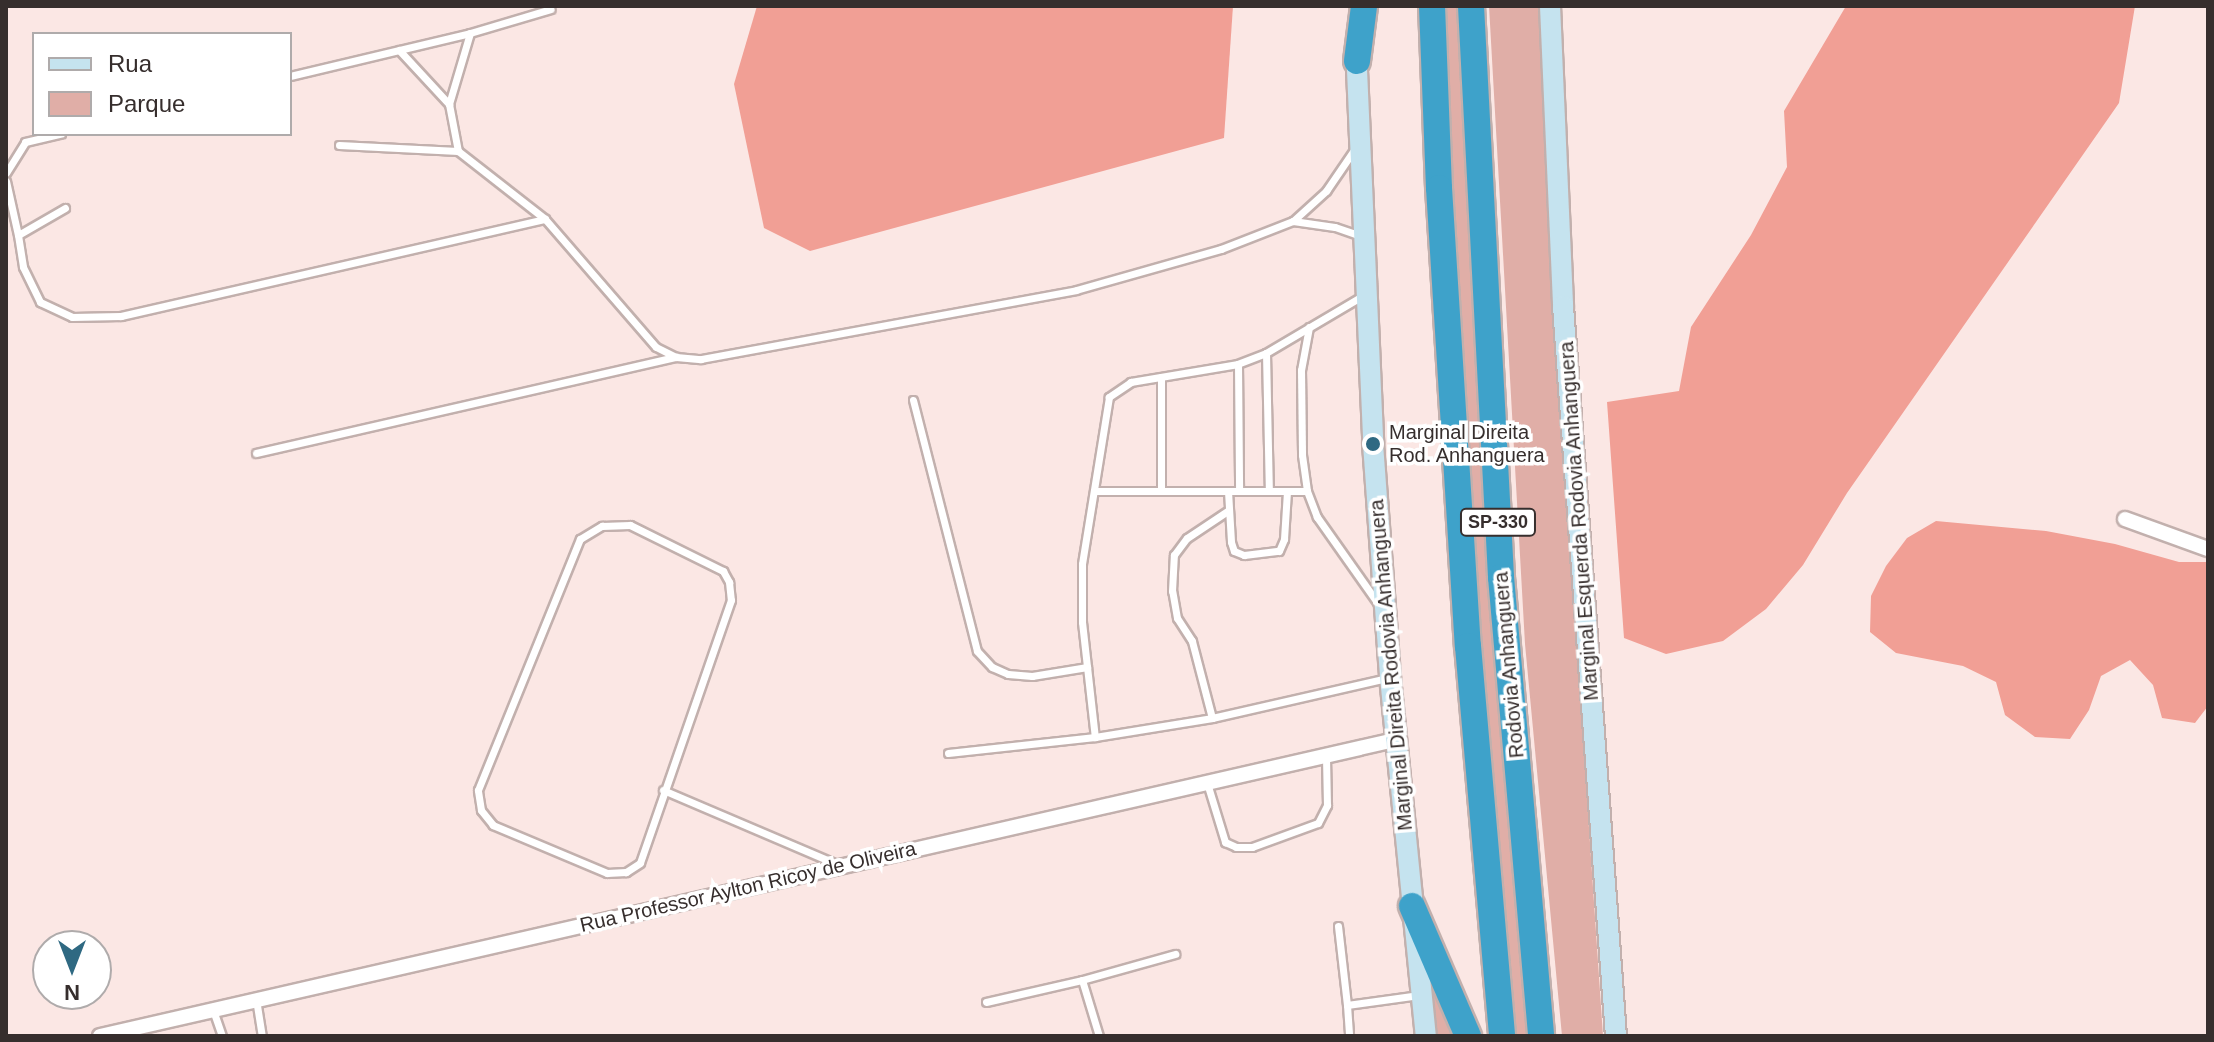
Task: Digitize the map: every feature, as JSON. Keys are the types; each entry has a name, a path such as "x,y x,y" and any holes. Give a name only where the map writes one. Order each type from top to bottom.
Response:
{"highway":[{"path":"1357,61 1364,6"},
{"name":"Rodovia Anhanguera","path":"1432,6 1439,188 1468,646 1502,1036"},
{"name":"Rodovia Anhanguera","path":"1471,6 1501,577 1541,1036"},
{"path":"1412,906 1468,1036"}],"street":[{"name":"Marginal Direita Rodovia Anhanguera","path":"1354,6 1363,237 1385,613 1426,1036"},
{"name":"Marginal Esquerda Rodovia Anhanguera","path":"1550,6 1564,322 1616,1036"},
{"path":"2125,519 2208,549"},
{"name":"Rua Professor Aylton Ricoy de Oliveira","path":"100,1036 1395,740"}],"lane":[{"path":"292,76 470,33 551,9"},
{"path":"458,151 449,104 470,33"},
{"path":"399,50 449,104"},
{"path":"6,173 25,142 52,136"},
{"path":"256,453 676,357 701,359 1076,290 1221,249 1293,221 1326,191 1360,142"},
{"path":"339,145 458,151 545,219 656,347 676,357"},
{"path":"6,181 23,267 40,302 72,317 121,316 545,219"},
{"path":"18,235 65,208"},
{"path":"1293,221 1335,227 1363,237"},
{"path":"1095,737 1082,622 1082,564 1109,397 1131,382 1238,364 1266,353 1366,294"},
{"path":"1309,327 1301,370 1302,455 1307,491 1317,517 1385,613"},
{"path":"1266,353 1269,491"},
{"path":"1238,364 1239,491"},
{"path":"1161,377 1161,491"},
{"path":"913,400 977,651 992,667 1008,674 1032,676 1087,667"},
{"path":"1094,491 1307,491"},
{"path":"1228,491 1234,551 1244,555 1279,551 1284,539 1287,491"},
{"path":"1212,718 1192,641 1177,618 1172,591 1174,555 1187,538 1229,510"},
{"path":"630,525 723,571 729,582 731,600 663,790 640,863 626,872 607,873 493,825 481,810 478,790 580,539 602,526 630,525"},
{"path":"948,753 1095,737 1212,718 1390,677"},
{"path":"1207,782 1225,842 1236,847 1252,847 1318,823 1327,805 1326,756"},
{"path":"663,790 841,866"},
{"path":"1338,926 1349,1036"},
{"path":"986,1002 1175,954"},
{"path":"1082,980 1099,1036"},
{"path":"1347,1005 1421,994"},
{"path":"256,999 262,1036"},
{"path":"213,1010 222,1036"}],"green space":[{"path":"1443,6 1458,6 1490,595 1530,1036 1512,1036 1473,598"},
{"path":"1489,6 1540,6 1558,367 1603,1036 1562,1036 1525,644"},
{"path":"1426,970 1461,1036 1433,1036"}],"shaded area":[{"path":"757,6 1233,6 1224,138 810,251 764,228 734,84"},
{"path":"1846,6 2135,6 2119,103 1847,493 1803,565 1766,609 1723,641 1666,654 1624,638 1607,402 1679,391 1691,327 1751,235 1787,167 1784,111"},
{"path":"1936,521 2046,531 2115,544 2179,562 2208,562 2208,706 2195,723 2162,718 2153,685 2130,660 2101,676 2089,710 2070,739 2035,737 2005,715 1996,682 1963,666 1896,653 1870,632 1871,596 1886,566 1907,538"}],"place":[{"name":"Marginal Direita Rod. Anhanguera","path":"1373,444"}]}
